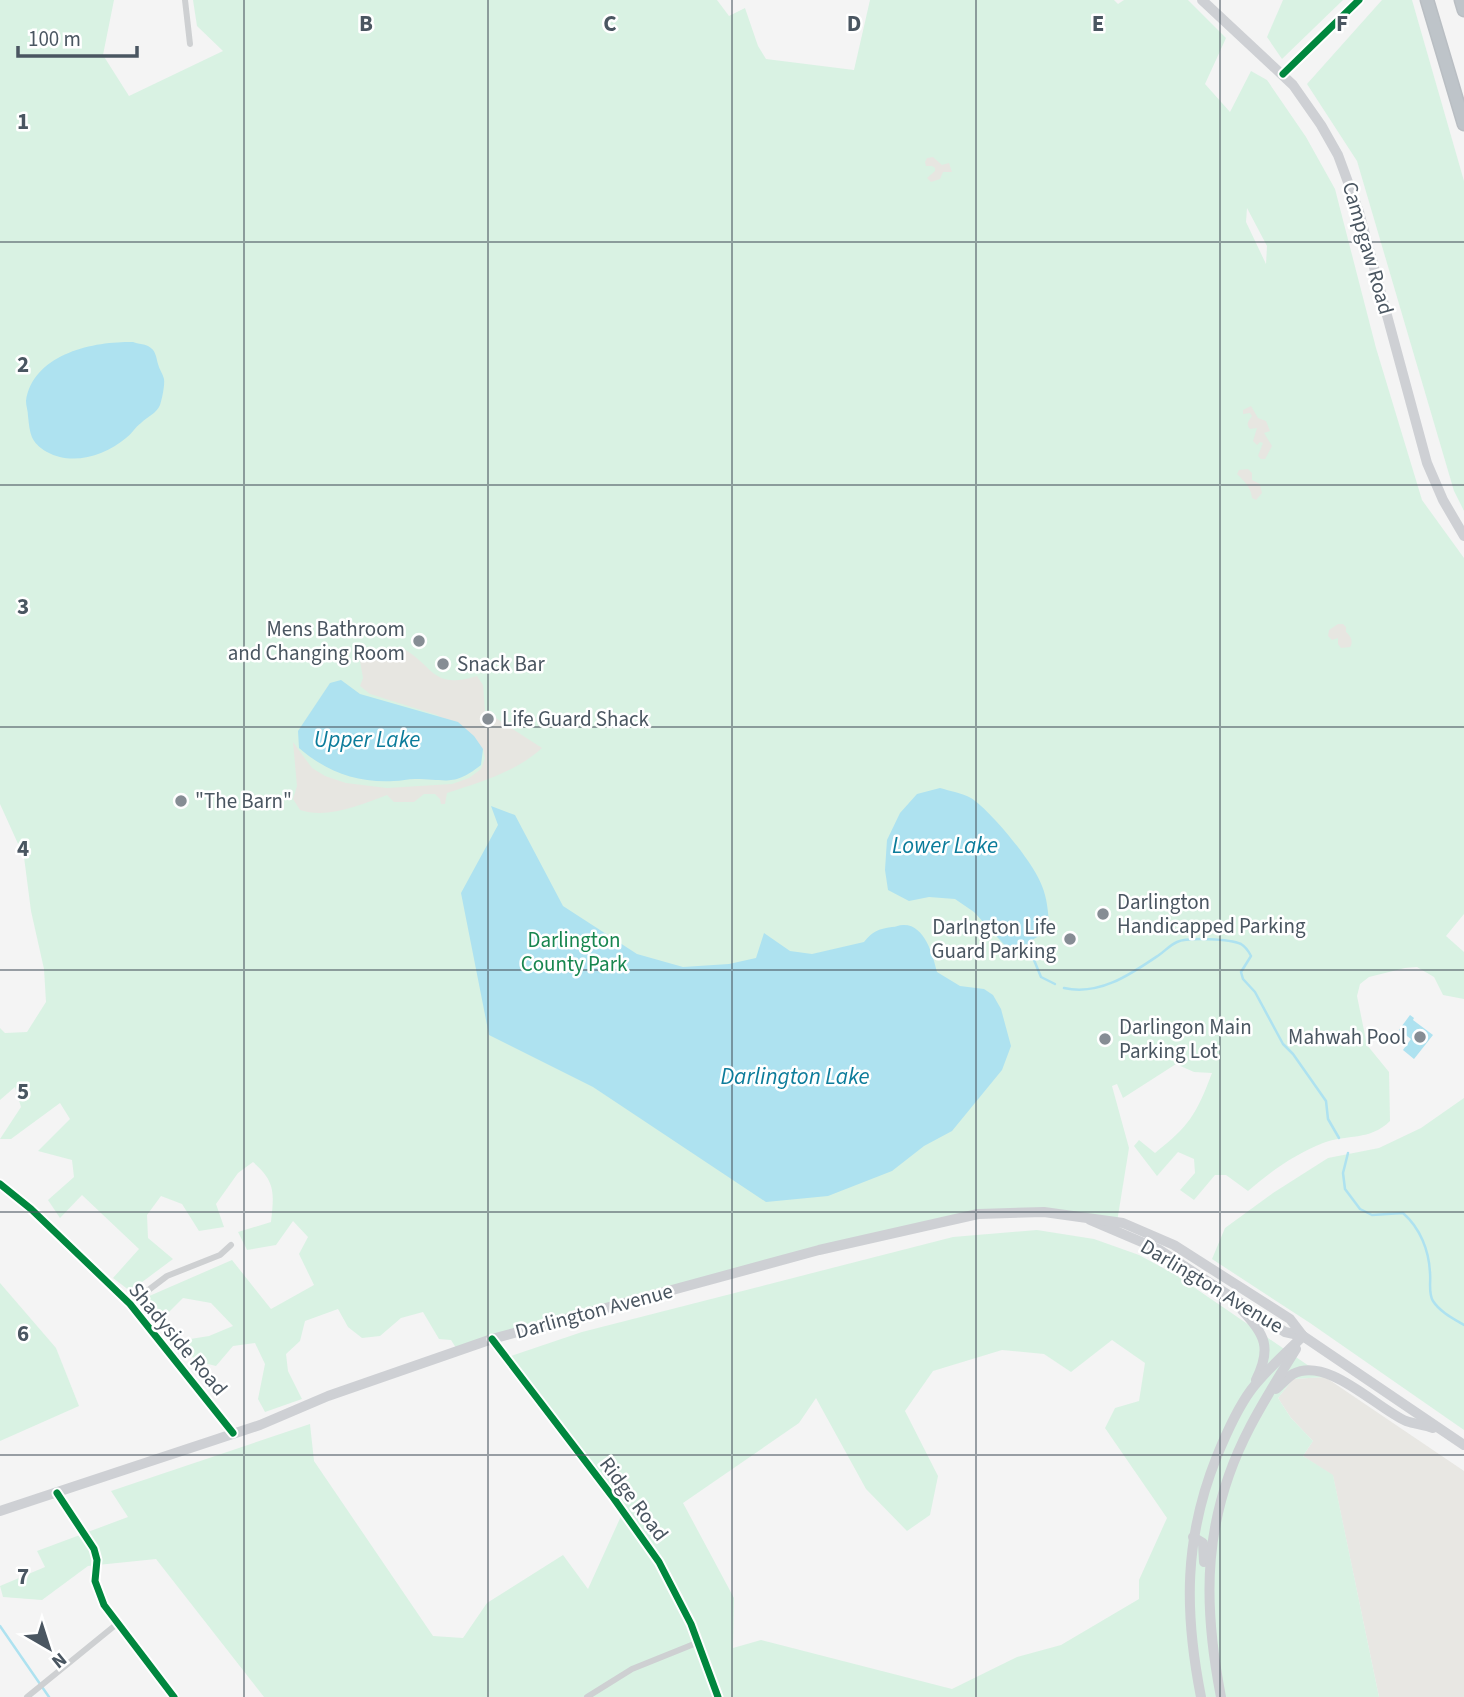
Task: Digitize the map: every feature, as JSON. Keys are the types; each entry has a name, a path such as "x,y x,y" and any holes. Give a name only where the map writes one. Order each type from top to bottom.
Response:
{"highway":[{"path":"1427,0 1464,124"},
{"path":"1461,0 1464,10"}],"main road":[{"name":"Campgaw Road","path":"1202,0 1283,74 1321,125 1346,173 1362,222 1427,463 1443,500 1464,536"},
{"name":"Darlington Avenue","path":"0,1511 233,1433 328,1396 492,1339 780,1260 956,1217 1000,1212 1028,1212 1123,1223 1174,1245 1290,1320 1303,1336 1464,1445"},
{"name":"Darlington Avenue","path":"1083,1217 1158,1249 1285,1332 1303,1336"},
{"path":"1201,1697 1190,1631 1189,1573 1193,1537 1206,1484 1265,1356 1263,1336 1232,1299"},
{"path":"1253,1387 1303,1336"},
{"path":"1221,1697 1213,1656 1208,1602 1217,1518 1226,1483 1249,1428 1303,1336"},
{"name":"Ridge Road","path":"492,1339 659,1562 699,1642 718,1697"},
{"path":"1249,1428 1276,1389 1295,1373 1306,1370 1323,1371 1406,1421 1441,1429"},
{"path":"1193,1537 1210,1528 1217,1518"},
{"path":"1193,1537 1203,1543 1203,1590 1208,1602"}],"street":[{"path":"185,0 190,44"},
{"path":"1283,74 1359,0"},
{"name":"Shadyside Road","path":"0,1184 31,1209 130,1304 233,1433"},
{"path":"130,1304 167,1276 220,1255 231,1245"},
{"path":"57,1493 94,1549 97,1560 95,1581 99,1593 118,1623 174,1697"},
{"path":"27,1697 118,1623"},
{"path":"591,1696 632,1669 699,1642"}],"shaded area":[{"path":"1325,1377 1464,1471 1464,1697 1379,1697 1333,1476 1303,1456 1313,1441 1291,1418 1278,1398 1293,1379"}],"green space":[{"name":"Darlington County Park","path":"0,0 114,0 103,55 129,96 223,51 197,26 193,0 717,0 729,16 745,8 758,46 766,59 854,70 870,0 1114,0 1118,4 1124,0 1188,0 1226,38 1205,84 1230,112 1251,71 1267,80 1306,137 1335,189 1376,348 1422,500 1464,558 1464,914 1446,936 1464,952 1464,999 1443,995 1434,977 1417,967 1369,977 1360,984 1357,996 1367,1045 1389,1072 1390,1121 1382,1127 1374,1132 1332,1140 1313,1147 1283,1164 1248,1191 1226,1175 1215,1175 1194,1200 1180,1190 1195,1173 1194,1159 1178,1152 1157,1176 1134,1146 1139,1140 1155,1153 1184,1127 1196,1110 1212,1073 1194,1072 1176,1064 1123,1098 1117,1084 1112,1086 1129,1148 1117,1222 1066,1215 956,1217 458,1351 451,1340 439,1339 423,1312 401,1318 380,1336 362,1338 348,1327 338,1309 305,1321 300,1341 286,1354 288,1371 302,1399 265,1412 258,1399 265,1364 255,1343 233,1346 216,1366 196,1361 178,1341 209,1336 233,1326 211,1303 183,1298 160,1321 147,1297 232,1260 271,1309 314,1285 299,1254 308,1237 293,1221 276,1245 247,1250 238,1232 271,1222 272,1189 261,1169 253,1162 238,1173 216,1204 224,1227 199,1231 182,1204 161,1196 147,1215 148,1238 173,1259 130,1291 113,1278 139,1249 82,1195 60,1218 48,1200 74,1177 72,1160 38,1151 70,1119 60,1103 11,1139 0,1139 21,1107 15,1087 0,1100 0,1028 5,1033 27,1032 46,1002 44,969 31,911 24,857 0,804","holes":["1247,208 1267,246 1266,264 1246,222"]},
{"path":"1283,0 1343,0 1282,59 1267,37"},
{"path":"1382,0 1412,0 1464,181 1464,511 1454,491 1357,161 1307,84"},
{"path":"1464,1098 1464,1430 1212,1259 1225,1228 1273,1193 1328,1158 1379,1148 1421,1128"},
{"path":"1037,1230 1094,1239 1139,1255 1176,1275 1325,1377 1293,1379 1278,1398 1291,1418 1313,1441 1303,1456 1333,1475 1379,1697 264,1697 156,1559 88,1566 42,1600 3,1597 0,1586 45,1567 37,1551 128,1517 111,1491 310,1424 314,1461 433,1636 463,1638 487,1603 563,1555 588,1589 622,1514 508,1357 582,1332 953,1237","holes":["1112,1340 1145,1363 1139,1401 1115,1408 1105,1428 1167,1518 1139,1580 1139,1599 1061,1645 1017,1657 952,1689 761,1640 733,1648 734,1598 683,1503 799,1423 816,1398 866,1489 907,1531 930,1515 938,1476 905,1411 933,1371 1002,1350 1044,1354 1071,1372"]},
{"path":"0,1283 56,1348 79,1406 0,1441"}],"sand":[{"path":"933,157 942,165 949,163 952,172 943,172 940,179 931,182 927,178 935,168 926,166 925,162 927,158"},
{"path":"1251,406 1258,418 1266,421 1270,431 1264,433 1272,446 1265,459 1258,456 1263,443 1257,445 1253,441 1257,428 1250,429 1248,425 1252,416 1250,413 1243,414 1243,410"},
{"path":"1248,469 1252,473 1252,480 1260,484 1262,493 1256,500 1237,474 1239,470"},
{"path":"1338,624 1346,627 1352,641 1350,647 1341,648 1338,638 1332,640 1328,636 1329,630"},
{"path":"406,650 444,679 477,676 483,685 485,711 542,748 509,770 447,793 445,804 441,804 435,794 424,794 414,802 394,802 387,795 333,812 300,810 293,799 297,786 293,742 312,768 346,783 387,788 452,784 469,778 481,769 485,758 483,749 437,715 370,694 360,686 363,678 359,655"}],"water":[{"path":"133,342 146,345 155,354 164,385 157,410 118,444 88,457 57,456 37,445 30,432 26,401 31,385 40,372 67,353 100,344"},
{"name":"Upper Lake","path":"341,680 360,694 458,722 474,736 483,749 481,765 456,779 380,781 355,778 320,764 299,748 298,731 330,683"},
{"name":"Lower Lake","path":"940,788 971,798 989,814 1021,851 1042,886 1049,923 1039,936 1011,952 974,912 955,899 929,897 909,901 888,890 885,870 887,840 900,813 917,794"},
{"name":"Darlington Lake","path":"491,806 515,815 563,906 637,954 683,967 729,964 756,958 764,933 790,951 812,954 864,942 873,933 883,929 911,926 927,942 937,972 960,986 984,989 993,995 1001,1009 1011,1046 1002,1070 952,1131 924,1146 892,1171 828,1196 766,1202 593,1087 489,1035 461,893 498,825"},
{"name":"Mahwah Pool","path":"1410,1015 1433,1035 1414,1059 1403,1050 1411,1039 1399,1030"}],"waterway":[{"path":"1064,988 1090,989 1115,982 1182,940 1209,939 1241,944 1251,956 1241,972 1243,979 1255,992 1283,1044 1326,1101 1328,1119 1339,1138"},
{"path":"1027,943 1041,977 1055,984"},
{"path":"1348,1153 1343,1173 1345,1189 1360,1209 1372,1215 1403,1213 1409,1219 1426,1248 1433,1301 1443,1312 1464,1325"},
{"path":"0,1626 49,1697"}],"cycle path":[{"path":"1283,74 1359,0"},
{"path":"0,1184 31,1209 130,1304 233,1433"},
{"path":"492,1339 659,1562 691,1624 718,1697"},
{"path":"57,1493 94,1549 97,1560 95,1581 104,1605 174,1697"}],"place":[{"name":"Mens Bathroom and Changing Room","path":"419,641"},
{"name":"Snack Bar","path":"443,664"},
{"name":"Life Guard Shack","path":"488,719"},
{"name":"\"The Barn\"","path":"181,801"},
{"name":"Darlington Handicapped Parking","path":"1103,914"},
{"name":"Darlngton Life Guard Parking","path":"1070,939"},
{"name":"Mahwah Pool","path":"1420,1037"},
{"name":"Darlingon Main Parking Lot","path":"1105,1039"}]}
